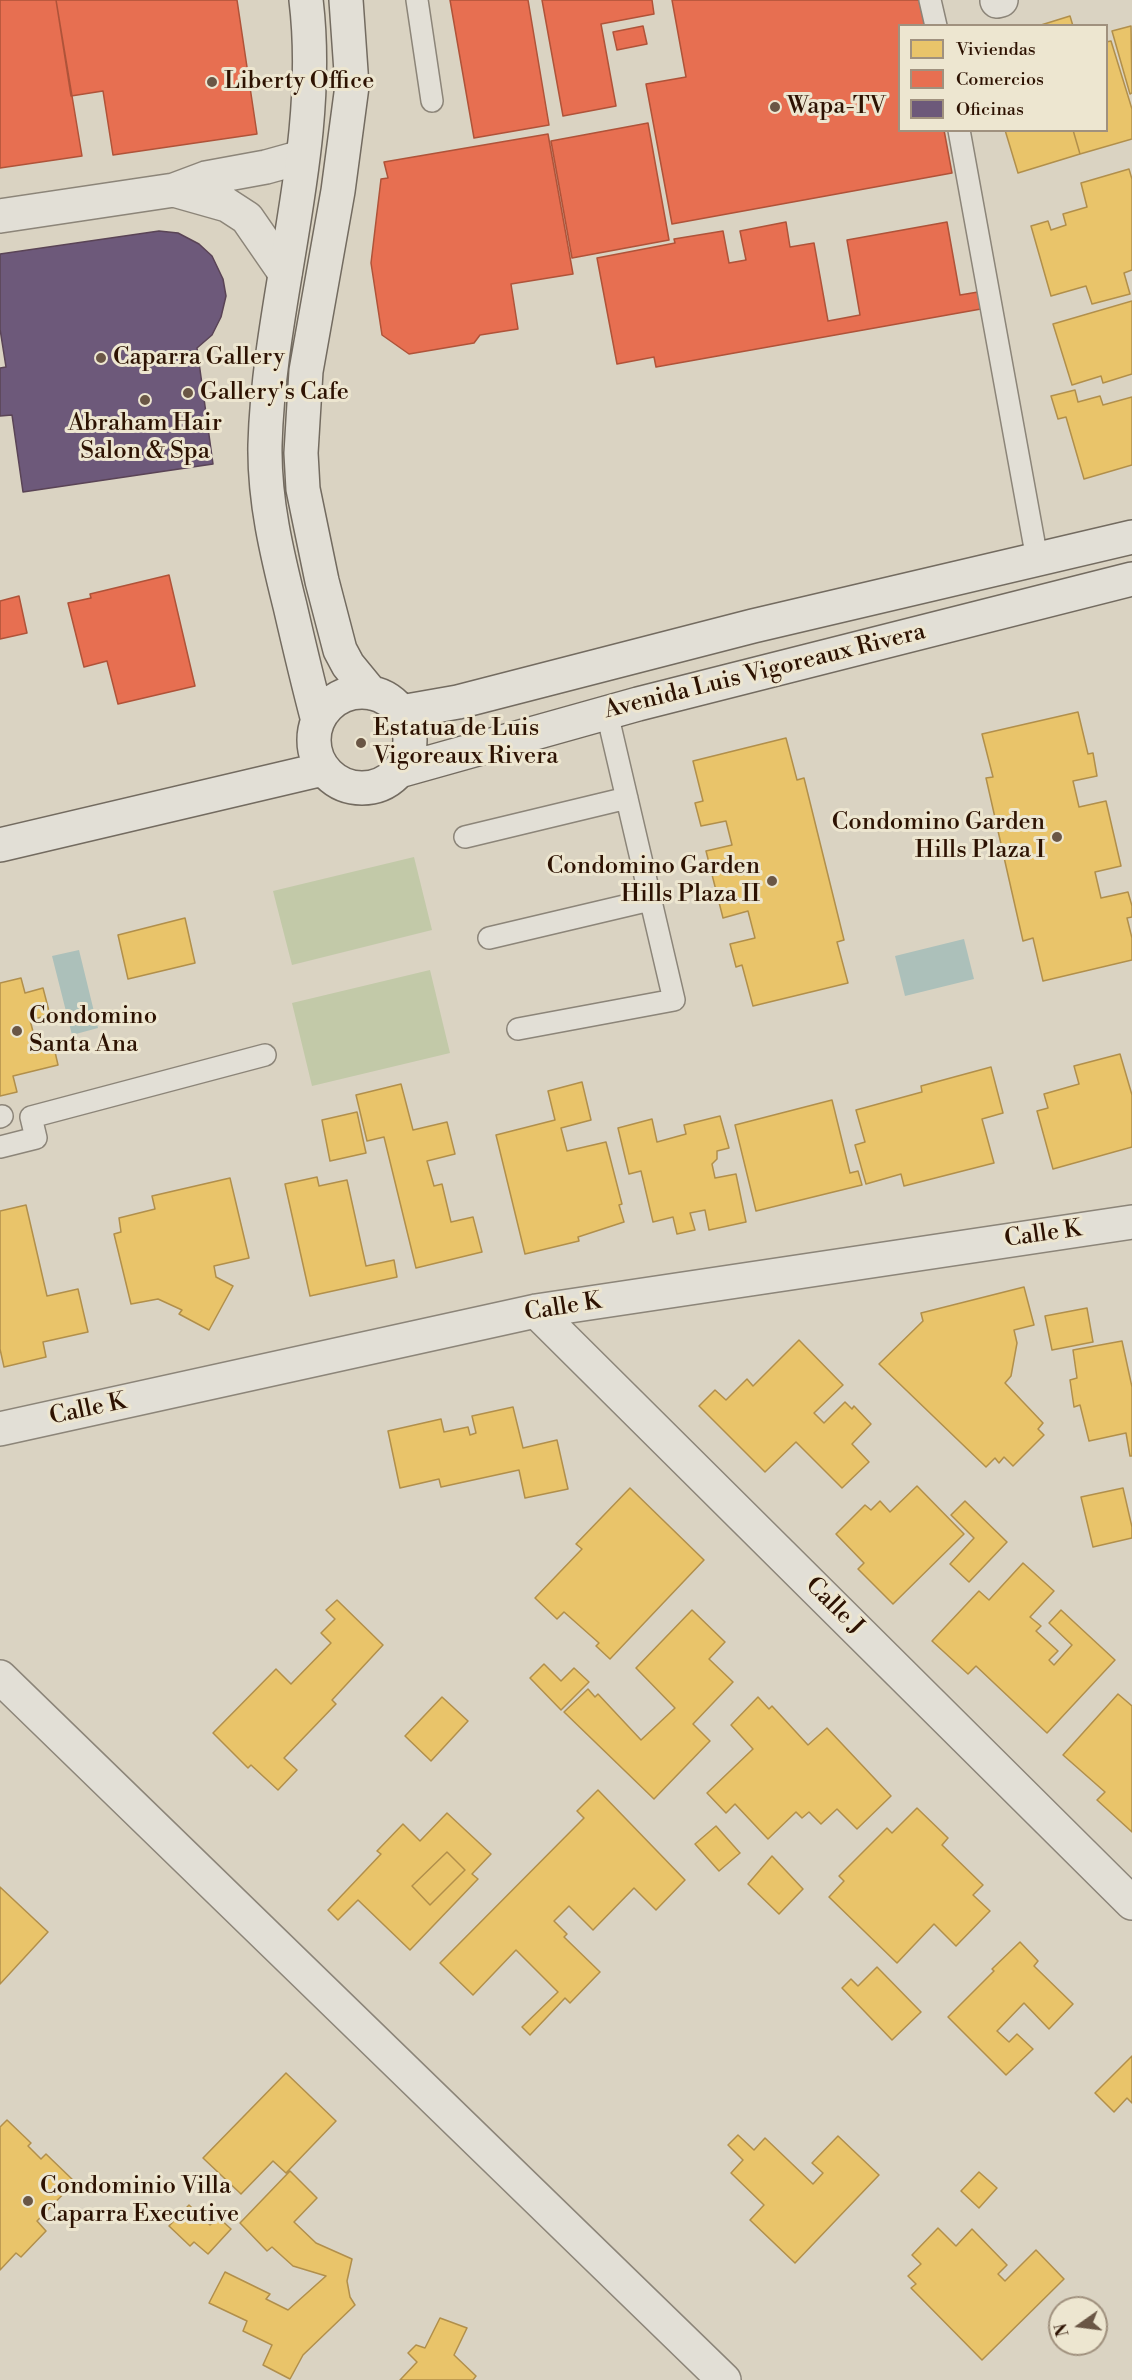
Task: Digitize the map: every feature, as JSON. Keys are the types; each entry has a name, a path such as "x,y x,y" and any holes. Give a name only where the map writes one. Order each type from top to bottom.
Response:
{"main road":[{"path":"306,0 310,33 310,75 302,157 275,331 265,447 272,524 318,721"},
{"path":"346,0 352,86 338,191 306,371 301,453 303,489 322,581 340,650 348,665 371,693"},
{"path":"0,216 174,190 206,178 266,167 302,157"},
{"path":"174,190 227,205 247,219 285,273"},
{"name":"Avenida Luis Vigoreaux Rivera","path":"401,712 459,702 753,626 1132,537"},
{"name":"Avenida Luis Vigoreaux Rivera","path":"399,771 607,713 1132,579"},
{"path":"355,693 371,693 388,699 401,712 408,726 410,742 407,757 393,777 378,786 361,788 344,784 323,769 314,737 318,721 327,708 339,698 355,693"},
{"path":"0,844 323,769"},
{"name":"Calle K","path":"0,1429 536,1311 1132,1222"},
{"name":"Calle J","path":"536,1311 1132,1903"},
{"path":"0,1677 723,2380"}],"lane":[{"path":"417,0 432,100"},
{"path":"930,0 936,24"},
{"path":"959,132 1037,559"},
{"path":"518,1029 674,1000 607,713"},
{"path":"465,837 627,798"},
{"path":"489,938 650,900"},
{"path":"0,1147 36,1138 31,1118 264,1055"}],"green space":[{"path":"414,857 432,930 292,965 273,891"},
{"path":"430,970 450,1053 312,1086 292,1003"}],"water":[{"path":"964,939 974,979 905,996 895,956"},
{"path":"79,950 98,1028 72,1035 52,956"}],"building: Viviendas":[{"path":"1070,16 1072,24 1044,24"},
{"path":"1131,26 1132,93 1130,94 1112,31"},
{"path":"1111,41 1132,109 1132,139 1080,154 1074,132 1108,132 1108,42"},
{"path":"1006,132 1074,132 1080,154 1018,173"},
{"path":"1129,169 1132,179 1132,270 1124,273 1130,294 1092,304 1086,286 1051,296 1031,226 1048,221 1051,230 1066,225 1063,214 1087,207 1081,183"},
{"path":"1132,301 1132,374 1103,383 1101,376 1072,385 1053,324"},
{"path":"1075,390 1078,402 1100,396 1103,405 1132,397 1132,465 1084,479 1066,417 1058,419 1051,396"},
{"name":"Condomino Garden Hills Plaza I","path":"1078,712 1088,754 1093,753 1097,776 1073,781 1079,807 1106,801 1121,866 1095,872 1101,898 1128,892 1132,906 1132,917 1127,918 1132,938 1132,960 1043,981 1033,938 1023,941 986,778 993,777 982,734"},
{"name":"Condomino Garden Hills Plaza II","path":"786,738 797,780 804,778 844,940 837,942 848,983 753,1006 742,965 736,967 730,944 755,938 748,911 723,918 706,851 732,845 726,821 701,826 695,803 703,801 693,761"},
{"path":"185,918 195,963 128,979 118,935"},
{"name":"Condomino Santa Ana","path":"21,978 25,993 43,988 50,1015 30,1020 37,1047 53,1043 58,1065 13,1076 17,1092 0,1096 0,983"},
{"path":"1120,1054 1132,1095 1132,1147 1053,1169 1037,1111 1048,1108 1044,1094 1079,1084 1074,1066"},
{"path":"991,1067 1003,1113 982,1119 994,1163 904,1186 901,1174 866,1184 855,1145 865,1142 856,1110 922,1092 921,1086"},
{"path":"582,1082 591,1120 561,1128 567,1151 606,1142 622,1204 619,1205 624,1222 578,1237 579,1241 525,1254 496,1135 555,1120 548,1091"},
{"path":"401,1084 413,1130 447,1122 455,1154 427,1161 434,1186 442,1184 451,1222 473,1217 482,1252 416,1268 384,1137 367,1141 356,1095"},
{"path":"832,1100 850,1173 858,1171 862,1185 756,1211 735,1125"},
{"path":"357,1112 366,1153 330,1161 322,1120"},
{"path":"720,1116 729,1148 717,1151 717,1159 712,1164 715,1178 736,1174 746,1222 709,1230 705,1210 690,1213 695,1230 677,1234 673,1217 653,1222 641,1171 629,1174 618,1128 652,1119 657,1142 686,1134 684,1125"},
{"path":"317,1177 319,1186 347,1180 366,1266 394,1260 397,1277 310,1296 285,1184"},
{"path":"230,1178 249,1258 214,1266 216,1277 233,1286 209,1330 179,1314 182,1310 158,1299 131,1304 114,1234 121,1232 119,1218 155,1209 152,1196"},
{"path":"26,1205 47,1296 78,1289 88,1332 43,1342 46,1357 4,1367 0,1349 0,1211"},
{"path":"1024,1287 1034,1325 1014,1330 1017,1343 1011,1376 1005,1383 1043,1423 1038,1429 1044,1435 1013,1466 1004,1457 999,1463 995,1458 986,1467 879,1364 923,1321 921,1313"},
{"path":"1087,1308 1093,1342 1052,1350 1045,1316"},
{"path":"799,1340 843,1385 814,1413 824,1423 845,1402 852,1409 854,1406 871,1424 852,1444 869,1462 842,1488 796,1442 765,1472 699,1406 715,1390 726,1400 747,1379 753,1386"},
{"path":"1122,1341 1132,1387 1132,1456 1130,1456 1126,1433 1089,1441 1080,1405 1074,1407 1070,1380 1077,1378 1073,1350"},
{"path":"513,1407 523,1448 557,1440 568,1489 525,1498 519,1470 441,1487 439,1479 400,1488 388,1431 441,1419 444,1432 468,1427 470,1435 476,1433 472,1416"},
{"path":"917,1486 964,1534 893,1604 858,1569 864,1563 836,1534 865,1505 871,1510 880,1501 890,1512"},
{"path":"630,1488 704,1560 610,1659 596,1646 599,1643 564,1612 557,1619 535,1598 582,1549 576,1544"},
{"path":"1123,1488 1132,1527 1132,1538 1093,1547 1081,1497"},
{"path":"965,1501 1007,1542 969,1582 950,1564 974,1538 951,1515"},
{"path":"1023,1563 1054,1591 1030,1617 1041,1626 1036,1631 1058,1651 1049,1660 1054,1665 1072,1645 1049,1623 1061,1610 1115,1660 1047,1733 976,1666 968,1674 932,1641 979,1591 989,1600"},
{"path":"337,1600 383,1645 332,1700 336,1704 284,1758 297,1770 278,1790 251,1765 248,1768 213,1733 276,1669 291,1684 331,1643 321,1633 335,1619 326,1610"},
{"path":"692,1610 725,1642 709,1659 733,1682 693,1724 710,1741 654,1799 564,1712 588,1689 595,1697 598,1694 641,1740 675,1708 636,1668"},
{"path":"544,1664 561,1681 574,1668 589,1682 561,1710 530,1678"},
{"path":"1118,1694 1132,1706 1132,1832 1097,1800 1105,1792 1063,1755"},
{"path":"442,1697 468,1721 431,1761 405,1736"},
{"path":"758,1697 769,1709 772,1706 808,1745 827,1728 891,1796 857,1829 837,1809 821,1824 809,1812 802,1818 796,1812 768,1839 735,1804 726,1813 707,1793 753,1749 731,1725"},
{"path":"598,1790 685,1880 656,1910 634,1888 593,1930 569,1906 554,1921 567,1934 564,1937 600,1972 570,2003 565,1998 530,2035 522,2027 558,1992 516,1950 473,1995 440,1963 584,1818 577,1811"},
{"path":"917,1808 948,1838 942,1845 983,1885 973,1895 990,1911 956,1946 934,1924 897,1963 829,1897 844,1881 839,1876 887,1828 892,1833"},
{"path":"447,1813 491,1854 472,1874 478,1879 410,1950 358,1900 338,1920 328,1910 381,1854 377,1851 403,1824 420,1841","holes":["447,1852 465,1870 430,1905 412,1886"]},
{"path":"716,1826 740,1853 719,1871 695,1844"},
{"path":"447,1852 465,1870 430,1905 412,1886"},
{"path":"772,1856 803,1889 779,1914 748,1884"},
{"path":"0,1887 48,1932 0,1984"},
{"path":"1020,1942 1038,1961 1034,1966 1073,2004 1049,2029 1024,2003 997,2031 1009,2042 1017,2034 1033,2049 1006,2075 948,2017"},
{"path":"877,1967 921,2012 892,2040 842,1988 851,1979 858,1986"},
{"path":"1132,2056 1132,2103 1127,2098 1114,2112 1095,2093"},
{"path":"286,2073 336,2121 286,2173 273,2161 241,2194 203,2158"},
{"name":"Condominio Villa Caparra Executive","path":"7,2120 31,2143 28,2146 41,2159 46,2154 75,2182 37,2221 46,2231 21,2257 16,2253 0,2270 0,2127"},
{"path":"738,2135 754,2150 765,2138 813,2184 823,2173 812,2163 838,2136 879,2175 795,2263 750,2220 764,2205 731,2173 743,2160 728,2145"},
{"path":"290,2171 317,2198 294,2222 316,2243 352,2259 347,2281 350,2297 355,2305 303,2355 290,2379 263,2365 272,2345 243,2331 247,2321 209,2303 225,2272 270,2294 266,2299 288,2310 326,2276 293,2266 272,2247 267,2251 240,2223"},
{"path":"979,2172 997,2188 979,2208 961,2191"},
{"path":"189,2205 210,2225 218,2217 231,2229 208,2254 194,2242 190,2246 169,2226"},
{"path":"938,2228 956,2246 972,2229 1007,2265 998,2274 1005,2281 1036,2250 1064,2279 982,2360 911,2288 916,2284 908,2276 921,2264 912,2255"},
{"path":"440,2318 467,2328 454,2355 476,2376 473,2380 400,2380 417,2362 408,2353 416,2345 425,2348"}],"building: Comercios":[{"path":"0,0 56,0 82,156 0,168"},
{"path":"56,0 237,0 257,134 113,155 103,91 71,96"},
{"path":"450,0 528,0 549,125 474,138"},
{"path":"542,0 652,0 654,14 601,24 616,106 563,116"},
{"name":"Wapa-TV","path":"672,0 920,0 925,24 898,24 898,132 944,132 952,173 672,224 646,84 686,77"},
{"path":"643,26 647,44 617,50 613,32"},
{"path":"648,123 669,240 572,258 551,141"},
{"path":"548,134 573,274 511,284 518,329 480,335 474,343 409,354 382,335 371,263 381,179 388,178 384,162"},
{"path":"786,222 790,247 814,243 828,321 860,315 847,240 947,222 960,295 978,292 981,309 656,367 654,357 617,364 597,258 675,243 674,239 723,231 729,263 746,260 740,231"},
{"path":"169,575 195,686 118,704 107,661 84,667 68,603 91,598 90,594"},
{"path":"19,596 27,633 0,639 0,601"}],"building: Oficinas":[{"name":"Caparra Gallery","path":"159,231 178,233 199,244 212,256 223,279 226,296 221,317 212,335 197,348 213,464 23,492 12,415 0,416 0,368 6,367 0,329 0,254"}],"place":[{"name":"Liberty Office","path":"212,82"},
{"name":"Wapa-TV","path":"775,107"},
{"name":"Caparra Gallery","path":"101,358"},
{"name":"Gallery's Cafe","path":"188,393"},
{"name":"Abraham Hair Salon & Spa","path":"145,400"},
{"name":"Estatua de Luis Vigoreaux Rivera","path":"361,743"},
{"name":"Condomino Garden Hills Plaza I","path":"1057,837"},
{"name":"Condomino Garden Hills Plaza II","path":"772,881"},
{"name":"Condomino Santa Ana","path":"17,1031"},
{"name":"Condominio Villa Caparra Executive","path":"28,2201"}]}
